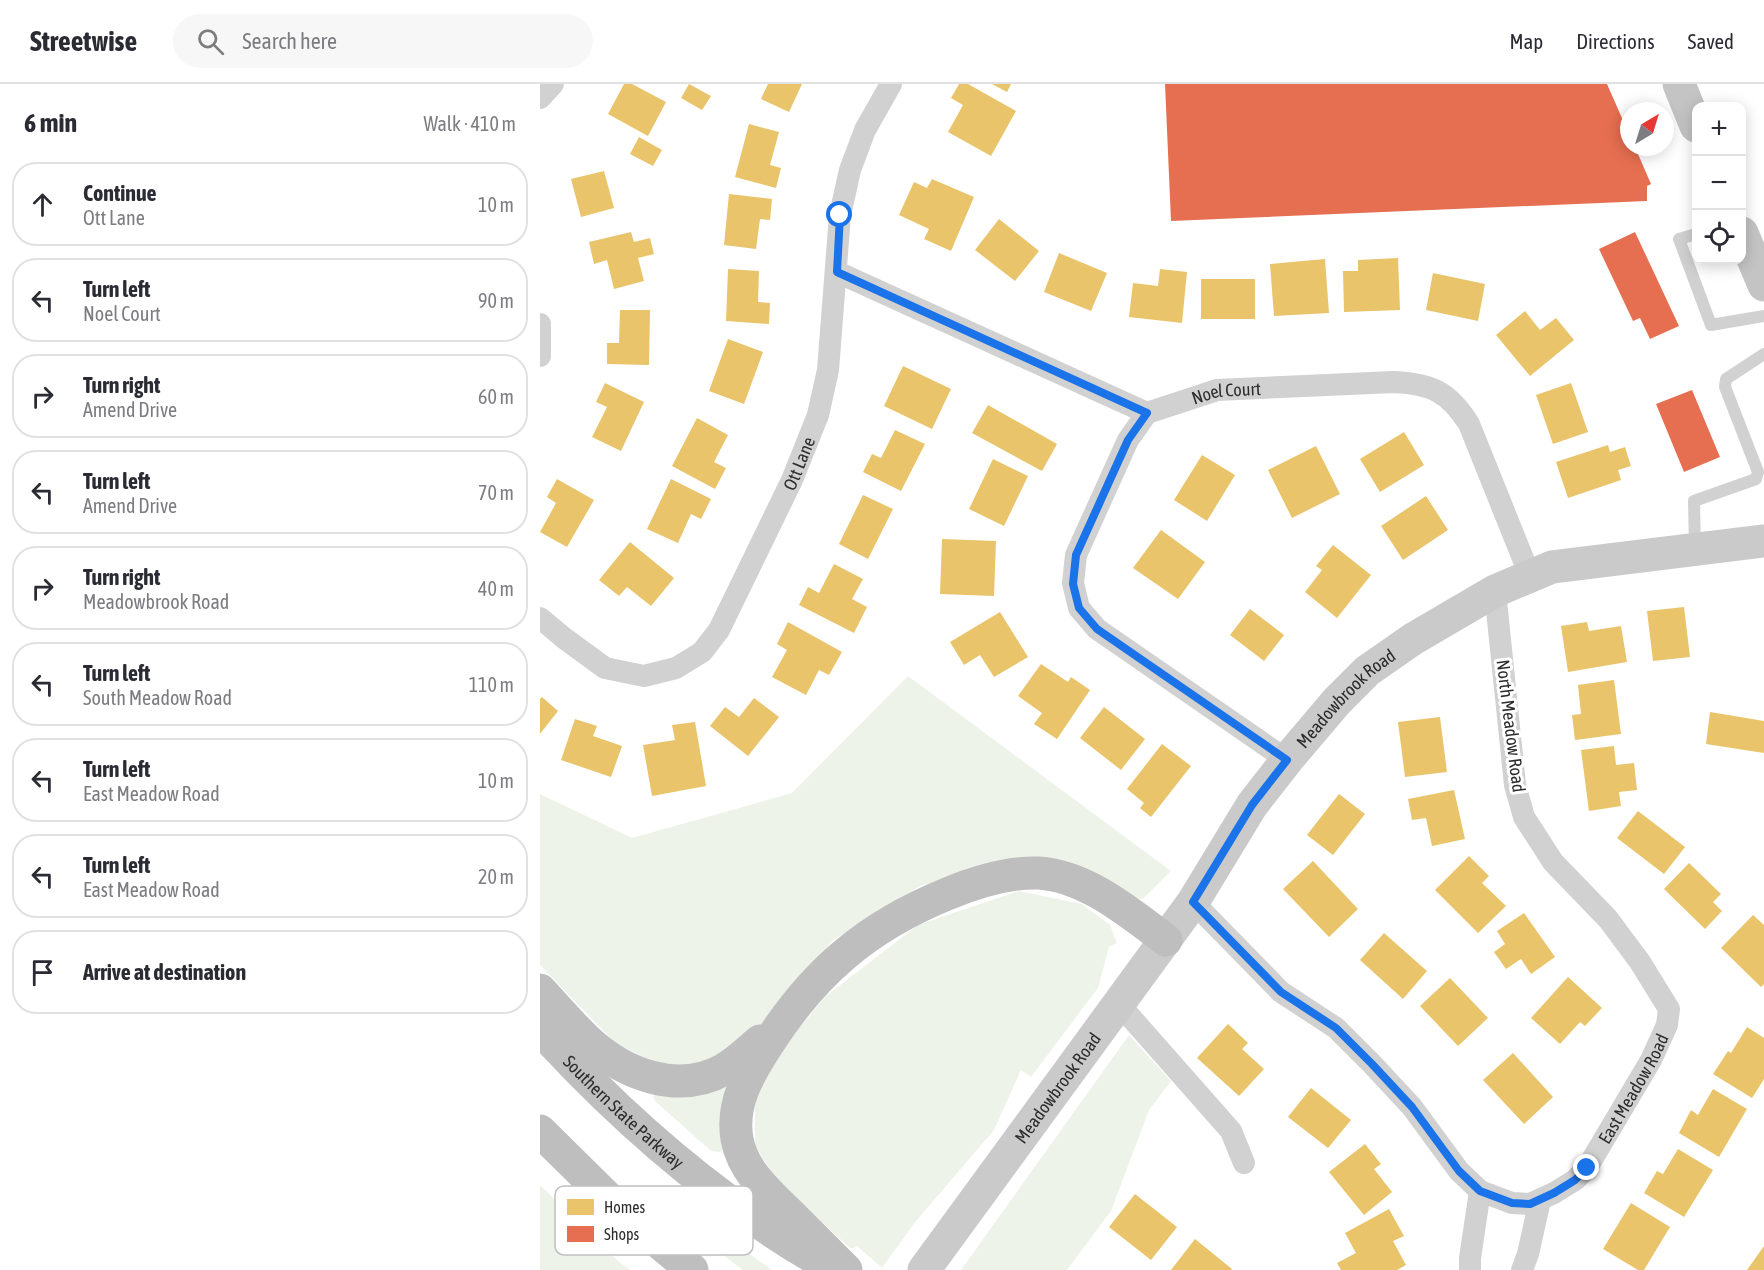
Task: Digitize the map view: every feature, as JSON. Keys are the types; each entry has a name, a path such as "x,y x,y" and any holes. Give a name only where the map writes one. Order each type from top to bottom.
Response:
{"highway":[{"path":"846,1270 757,1181 742,1155 737,1140 736,1122 741,1092 747,1077 782,1022 826,971 873,932 900,915 961,888 1005,875 1040,873 1074,881 1091,888 1166,939"},
{"path":"540,990 588,1041 603,1053 636,1072 654,1079 691,1081 715,1074 735,1062 782,1022"},
{"name":"Southern State Parkway","path":"540,1029 598,1090 675,1159 710,1186"},
{"path":"540,1131 595,1186"},
{"name":"Southern State Parkway","path":"753,1219 835,1270"},
{"path":"670,1255 684,1270"},
{"path":"674,1255 692,1270"}],"main road":[{"path":"1679,84 1692,116"},
{"path":"1746,242 1764,285"}],"street":[{"path":"540,98 553,84"},
{"name":"Ott Lane","path":"540,618 605,668 644,676 676,668 702,652 719,630 792,480 818,415 828,370 840,215 850,170 866,130 891,84"},
{"path":"837,272 1147,413 1128,440 1076,555 1073,584 1079,608 1097,629 1287,760"},
{"path":"540,324 540,356"},
{"name":"Noel Court","path":"1147,413 1217,390 1394,382 1413,383 1441,392 1458,408 1469,424 1530,576"},
{"name":"Meadowbrook Road","path":"924,1270 1193,902 1252,805 1337,701 1367,671 1413,639 1495,591 1551,567 1764,541"},
{"name":"North Meadow Road","path":"1495,591 1515,785 1524,817 1553,862 1608,919 1660,993"},
{"path":"1193,902 1281,992 1336,1028 1372,1064 1412,1107 1459,1171 1480,1191 1470,1270"},
{"name":"East Meadow Road","path":"1480,1191 1512,1203 1530,1204 1575,1180 1587,1168 1651,1060 1667,1024 1669,1009 1660,993"},
{"path":"1119,1004 1231,1131 1244,1163"},
{"path":"1521,1270 1528,1254 1540,1200"}],"lane":[{"path":"1692,235 1679,239 1711,325 1764,316"},
{"path":"1695,550 1694,501 1756,479 1758,472 1725,387 1726,379 1764,354"}],"shaded area":[{"path":"908,676 1171,871 1143,899 1012,861 920,886 832,941 749,1045 700,1067 658,1064 615,1043 540,965 540,794 632,838 792,793"},
{"path":"1019,891 1082,904 1110,925 1117,943 1109,947 1098,988 1031,1077 1021,1070 994,1130 916,1221 882,1268 857,1246 851,1249 776,1180 755,1145 755,1095 776,1056 826,996 918,925"},
{"path":"1129,1035 1171,1081 1149,1110 1111,1211 1067,1270 961,1270"},
{"path":"732,1084 727,1146 720,1152 711,1151 655,1101 653,1096 662,1093"},
{"path":"540,1185 555,1200 555,1255 612,1255 630,1270 540,1270"},
{"path":"723,1255 751,1255 772,1270 743,1270"}],"building: Homes":[{"path":"624,84 632,84 666,102 648,136 608,114"},
{"path":"689,84 711,96 702,110 681,98"},
{"path":"768,84 802,84 789,112 761,99"},
{"path":"959,84 968,84 1016,111 991,156 948,132 963,105 951,98"},
{"path":"992,84 1011,84 1007,92"},
{"path":"749,124 779,132 770,165 781,168 776,188 735,177"},
{"path":"639,137 662,150 653,166 630,154"},
{"path":"604,171 614,208 581,217 571,179"},
{"path":"932,179 974,197 951,251 924,239 929,229 899,215 914,182 927,188"},
{"path":"729,194 772,199 770,220 760,219 756,249 724,245"},
{"path":"999,219 1039,251 1015,281 975,250"},
{"path":"631,232 634,242 650,238 654,254 638,258 644,281 614,289 607,260 594,264 589,242"},
{"path":"1059,253 1107,273 1091,311 1044,292"},
{"path":"1398,258 1400,310 1344,312 1343,271 1358,271 1358,260"},
{"path":"1325,259 1329,313 1274,316 1270,264"},
{"path":"728,269 759,271 758,302 770,303 769,324 726,321"},
{"path":"1160,269 1187,272 1182,323 1129,317 1133,283 1158,286"},
{"path":"1433,273 1485,284 1478,321 1426,310"},
{"path":"1201,279 1255,279 1255,319 1201,319"},
{"path":"620,310 650,310 649,365 607,364 607,343 619,343"},
{"path":"1525,311 1540,330 1556,318 1574,340 1530,376 1496,335"},
{"path":"728,339 763,352 744,404 709,391"},
{"path":"903,366 951,389 932,429 884,406"},
{"path":"605,383 644,402 621,451 592,437 607,407 596,402"},
{"path":"1571,383 1588,432 1553,444 1536,395"},
{"path":"988,405 1057,444 1042,471 972,433"},
{"path":"697,418 728,435 714,462 726,468 715,489 672,466"},
{"path":"895,430 925,444 901,491 863,472 872,454 881,458"},
{"path":"1404,432 1424,465 1380,492 1360,459"},
{"path":"1608,445 1610,452 1625,447 1631,466 1618,470 1621,480 1568,498 1556,462"},
{"path":"1316,446 1340,494 1292,518 1268,470"},
{"path":"1202,455 1235,475 1207,521 1174,500"},
{"path":"993,459 1028,476 1004,526 969,509"},
{"path":"557,479 594,500 567,547 540,532 556,503 547,497"},
{"path":"671,479 711,499 701,519 691,514 678,543 647,529"},
{"path":"863,495 893,509 868,559 839,544"},
{"path":"1426,496 1448,530 1403,560 1381,526"},
{"path":"1161,530 1205,562 1178,599 1133,568"},
{"path":"942,539 996,541 994,596 940,594"},
{"path":"630,542 674,578 651,606 627,587 619,596 599,580"},
{"path":"1333,545 1371,575 1337,618 1305,592 1322,570 1316,566"},
{"path":"834,564 863,579 852,599 867,607 854,633 799,605 808,587 819,593"},
{"path":"1684,607 1690,657 1653,661 1647,611"},
{"path":"1250,609 1284,635 1264,661 1230,635"},
{"path":"1000,612 1028,657 994,677 980,655 964,665 950,642"},
{"path":"788,622 842,652 829,675 819,670 806,695 772,677 787,650 777,644"},
{"path":"1587,622 1589,631 1621,626 1627,662 1568,672 1561,626"},
{"path":"1041,664 1068,682 1071,677 1090,690 1057,739 1034,724 1042,713 1018,696"},
{"path":"1614,680 1621,734 1575,740 1572,715 1581,714 1578,685"},
{"path":"542,697 558,711 540,734 540,699"},
{"path":"754,698 779,717 748,756 710,726 725,707 739,717"},
{"path":"1104,707 1145,739 1121,770 1080,738"},
{"path":"1710,712 1764,721 1764,753 1706,744"},
{"path":"1440,717 1447,772 1405,777 1398,722"},
{"path":"575,719 597,726 593,736 622,746 611,777 561,760"},
{"path":"695,722 706,786 652,796 643,745 675,740 672,725"},
{"path":"1162,744 1191,766 1151,817 1140,808 1144,803 1127,789"},
{"path":"1614,746 1616,765 1634,763 1637,790 1619,792 1621,806 1589,811 1581,750"},
{"path":"1454,790 1465,839 1432,846 1426,818 1412,820 1408,799"},
{"path":"1339,794 1365,814 1333,855 1307,835"},
{"path":"1638,811 1685,847 1664,874 1617,838"},
{"path":"1469,856 1489,876 1482,883 1506,906 1478,933 1435,890"},
{"path":"1313,861 1358,909 1329,937 1283,889"},
{"path":"1689,863 1721,894 1713,902 1722,911 1705,929 1664,889"},
{"path":"1524,913 1555,957 1531,974 1521,959 1506,969 1494,952 1505,944 1497,931"},
{"path":"1753,915 1764,925 1764,984 1761,987 1721,948"},
{"path":"1384,933 1427,971 1403,999 1360,960"},
{"path":"1568,977 1602,1008 1585,1026 1580,1022 1560,1044 1531,1018"},
{"path":"1450,978 1488,1018 1458,1046 1420,1006"},
{"path":"1228,1024 1248,1043 1242,1049 1264,1069 1239,1096 1197,1058"},
{"path":"1747,1027 1764,1038 1764,1079 1752,1098 1713,1074 1728,1051 1731,1053"},
{"path":"1513,1053 1553,1097 1524,1124 1483,1080"},
{"path":"1311,1088 1351,1120 1328,1148 1288,1117"},
{"path":"1713,1089 1747,1109 1719,1157 1679,1133 1691,1110 1698,1115"},
{"path":"1365,1144 1381,1164 1374,1169 1392,1192 1364,1215 1329,1172"},
{"path":"1678,1149 1713,1170 1684,1217 1644,1193 1657,1171 1663,1174"},
{"path":"1135,1194 1177,1227 1151,1260 1109,1227"},
{"path":"1631,1203 1670,1227 1644,1270 1638,1270 1603,1249"},
{"path":"1389,1209 1404,1236 1393,1241 1406,1265 1397,1270 1341,1270 1337,1263 1356,1253 1345,1233"},
{"path":"1195,1239 1232,1269 1171,1270"},
{"path":"1764,1246 1764,1270 1747,1270"}],"building: Shops":[{"path":"1165,84 1607,84 1620,114 1620,156 1639,156 1651,184 1647,186 1647,201 1171,221"},
{"path":"1635,232 1679,326 1650,339 1640,318 1633,321 1599,249"},
{"path":"1692,390 1720,457 1684,472 1656,404"}],"route":[{"path":"840,215 837,272 1147,413 1128,440 1076,555 1073,584 1079,608 1097,629 1287,760 1252,805 1193,902 1281,992 1336,1028 1372,1064 1412,1107 1459,1171 1480,1191 1512,1203 1530,1204 1575,1180 1587,1168"}]}
